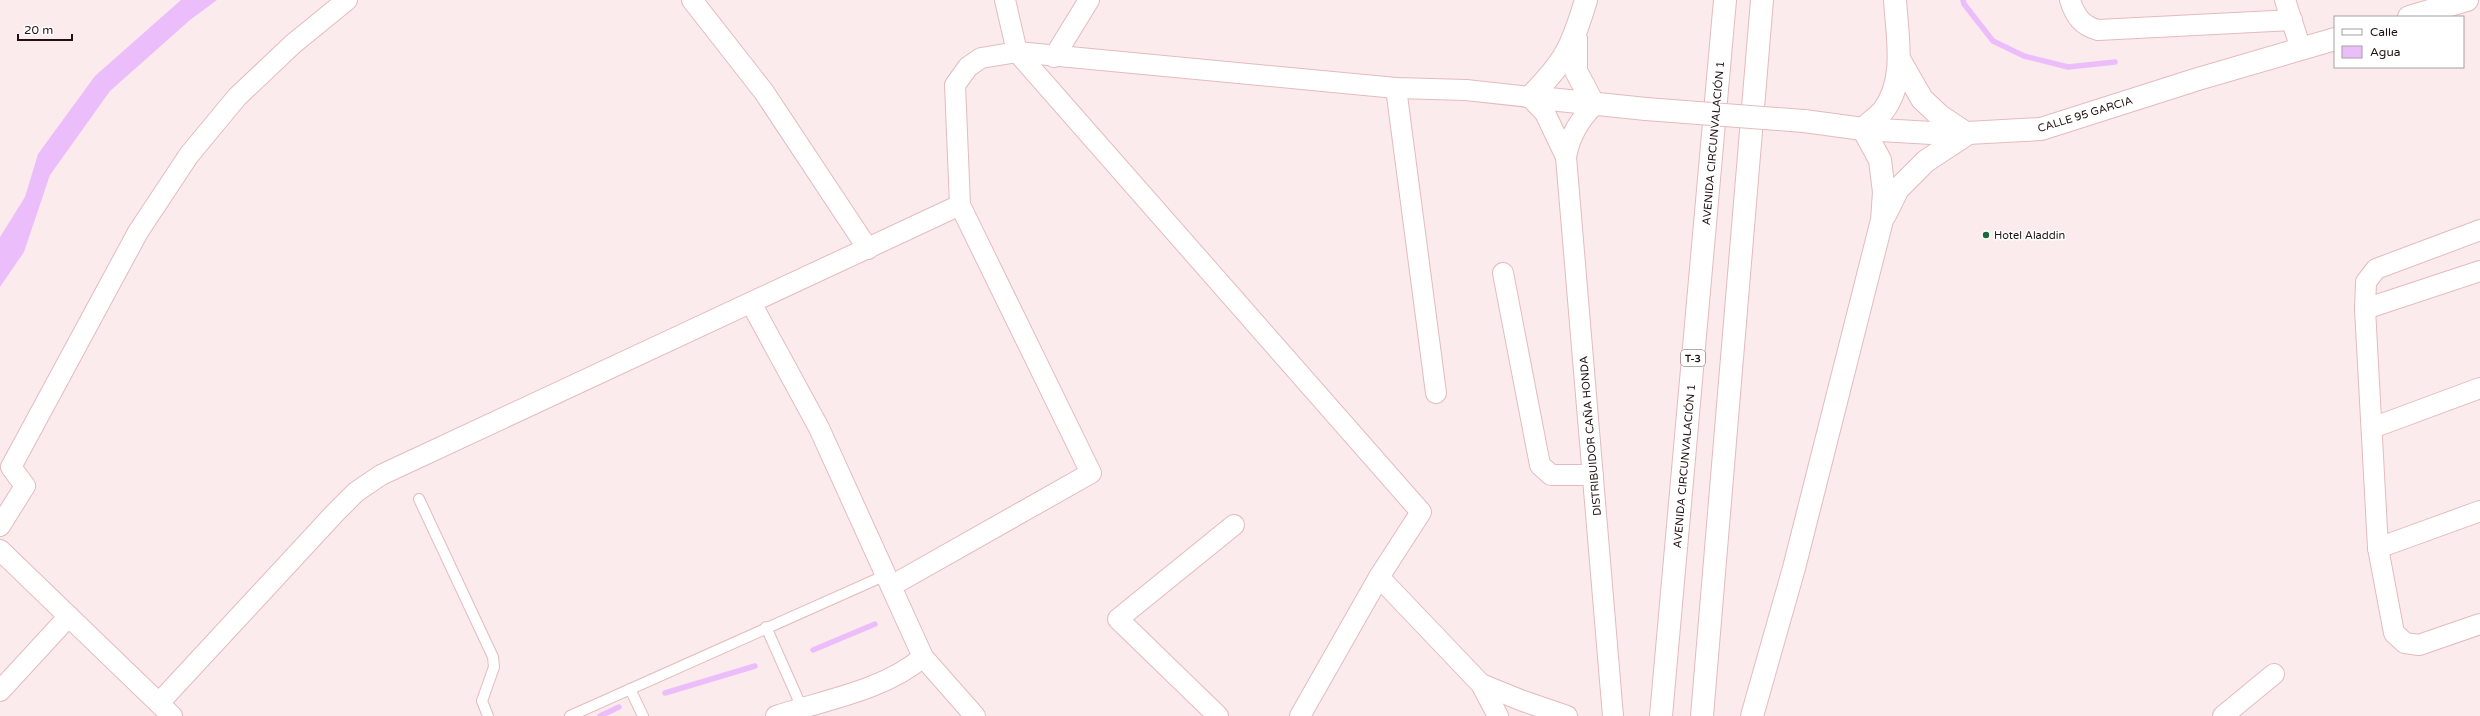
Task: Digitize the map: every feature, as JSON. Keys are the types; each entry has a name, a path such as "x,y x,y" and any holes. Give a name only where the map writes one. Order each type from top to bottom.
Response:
{"main road":[{"path":"1530,97 1565,58 1576,34 1586,0"},
{"name":"AVENIDA CIRCUNVALACIÓN 1","path":"1661,716 1725,0"},
{"path":"1702,716 1762,0"},
{"path":"1752,716 1794,568 1882,220 1884,192 1880,160 1863,129 1884,110 1896,87 1899,59 1895,0"},
{"path":"2412,16 2467,0"},
{"path":"1576,34 1576,71 1594,104"},
{"name":"CALLE 95 GARCIA","path":"1530,97 1646,109 1804,121 1863,129 1967,134 2041,129 2334,39"},
{"path":"1882,220 1898,189 1926,161 1967,134 1940,116 1922,99 1899,59"}],"street":[{"path":"0,526 25,486 10,467 138,232 189,155 237,97 292,44 347,0"},
{"path":"692,0 764,92 868,248"},
{"path":"1005,0 1017,52 1421,512 1379,577 1300,716"},
{"path":"1054,57 1089,0"},
{"path":"2070,0 2074,11 2083,24 2098,30 2292,20"},
{"path":"2285,0 2301,49"},
{"path":"888,580 1091,473 960,205 955,85 968,67 981,58 1017,52 1054,57 1396,88 1466,90 1530,97"},
{"path":"1396,88 1436,393"},
{"name":"DISTRIBUIDOR CAÑA HONDA","path":"1530,97 1545,113 1566,157"},
{"name":"DISTRIBUIDOR CAÑA HONDA","path":"1594,104 1580,120 1570,139 1566,157 1613,716"},
{"path":"0,550 165,710 335,513 356,492 375,479 960,205"},
{"path":"2480,230 2376,269 2366,282 2364,310 2378,548 2394,633 2405,643 2418,645 2480,624"},
{"path":"2364,310 2480,271"},
{"path":"1503,273 1540,465 1551,475 1593,475"},
{"path":"751,303 818,428 924,657 975,716"},
{"path":"2372,428 2480,388"},
{"path":"2378,548 2480,511"},
{"path":"1218,716 1118,619 1234,525"},
{"path":"1379,577 1481,684 1498,716"},
{"path":"0,691 69,616"},
{"path":"776,716 883,682 907,671 924,657"},
{"path":"2223,716 2274,674"},
{"path":"1481,684 1523,701 1567,716"}],"lane":[{"path":"419,499 493,656 494,667 482,701 488,716"},
{"path":"570,716 766,627 888,580"},
{"path":"766,627 802,708"},
{"path":"630,688 643,716"}],"water":[{"path":"181,0 217,0 190,20 110,91 50,175 24,252 0,287 0,237 25,197 38,154 95,76"}],"waterway":[{"path":"1963,0 1964,4 1993,41 2024,56 2068,67 2115,62"},
{"path":"813,650 875,624"},
{"path":"665,693 755,666"},
{"path":"600,716 619,707"}],"place":[{"name":"Hotel Aladdin","path":"1986,235"}]}
